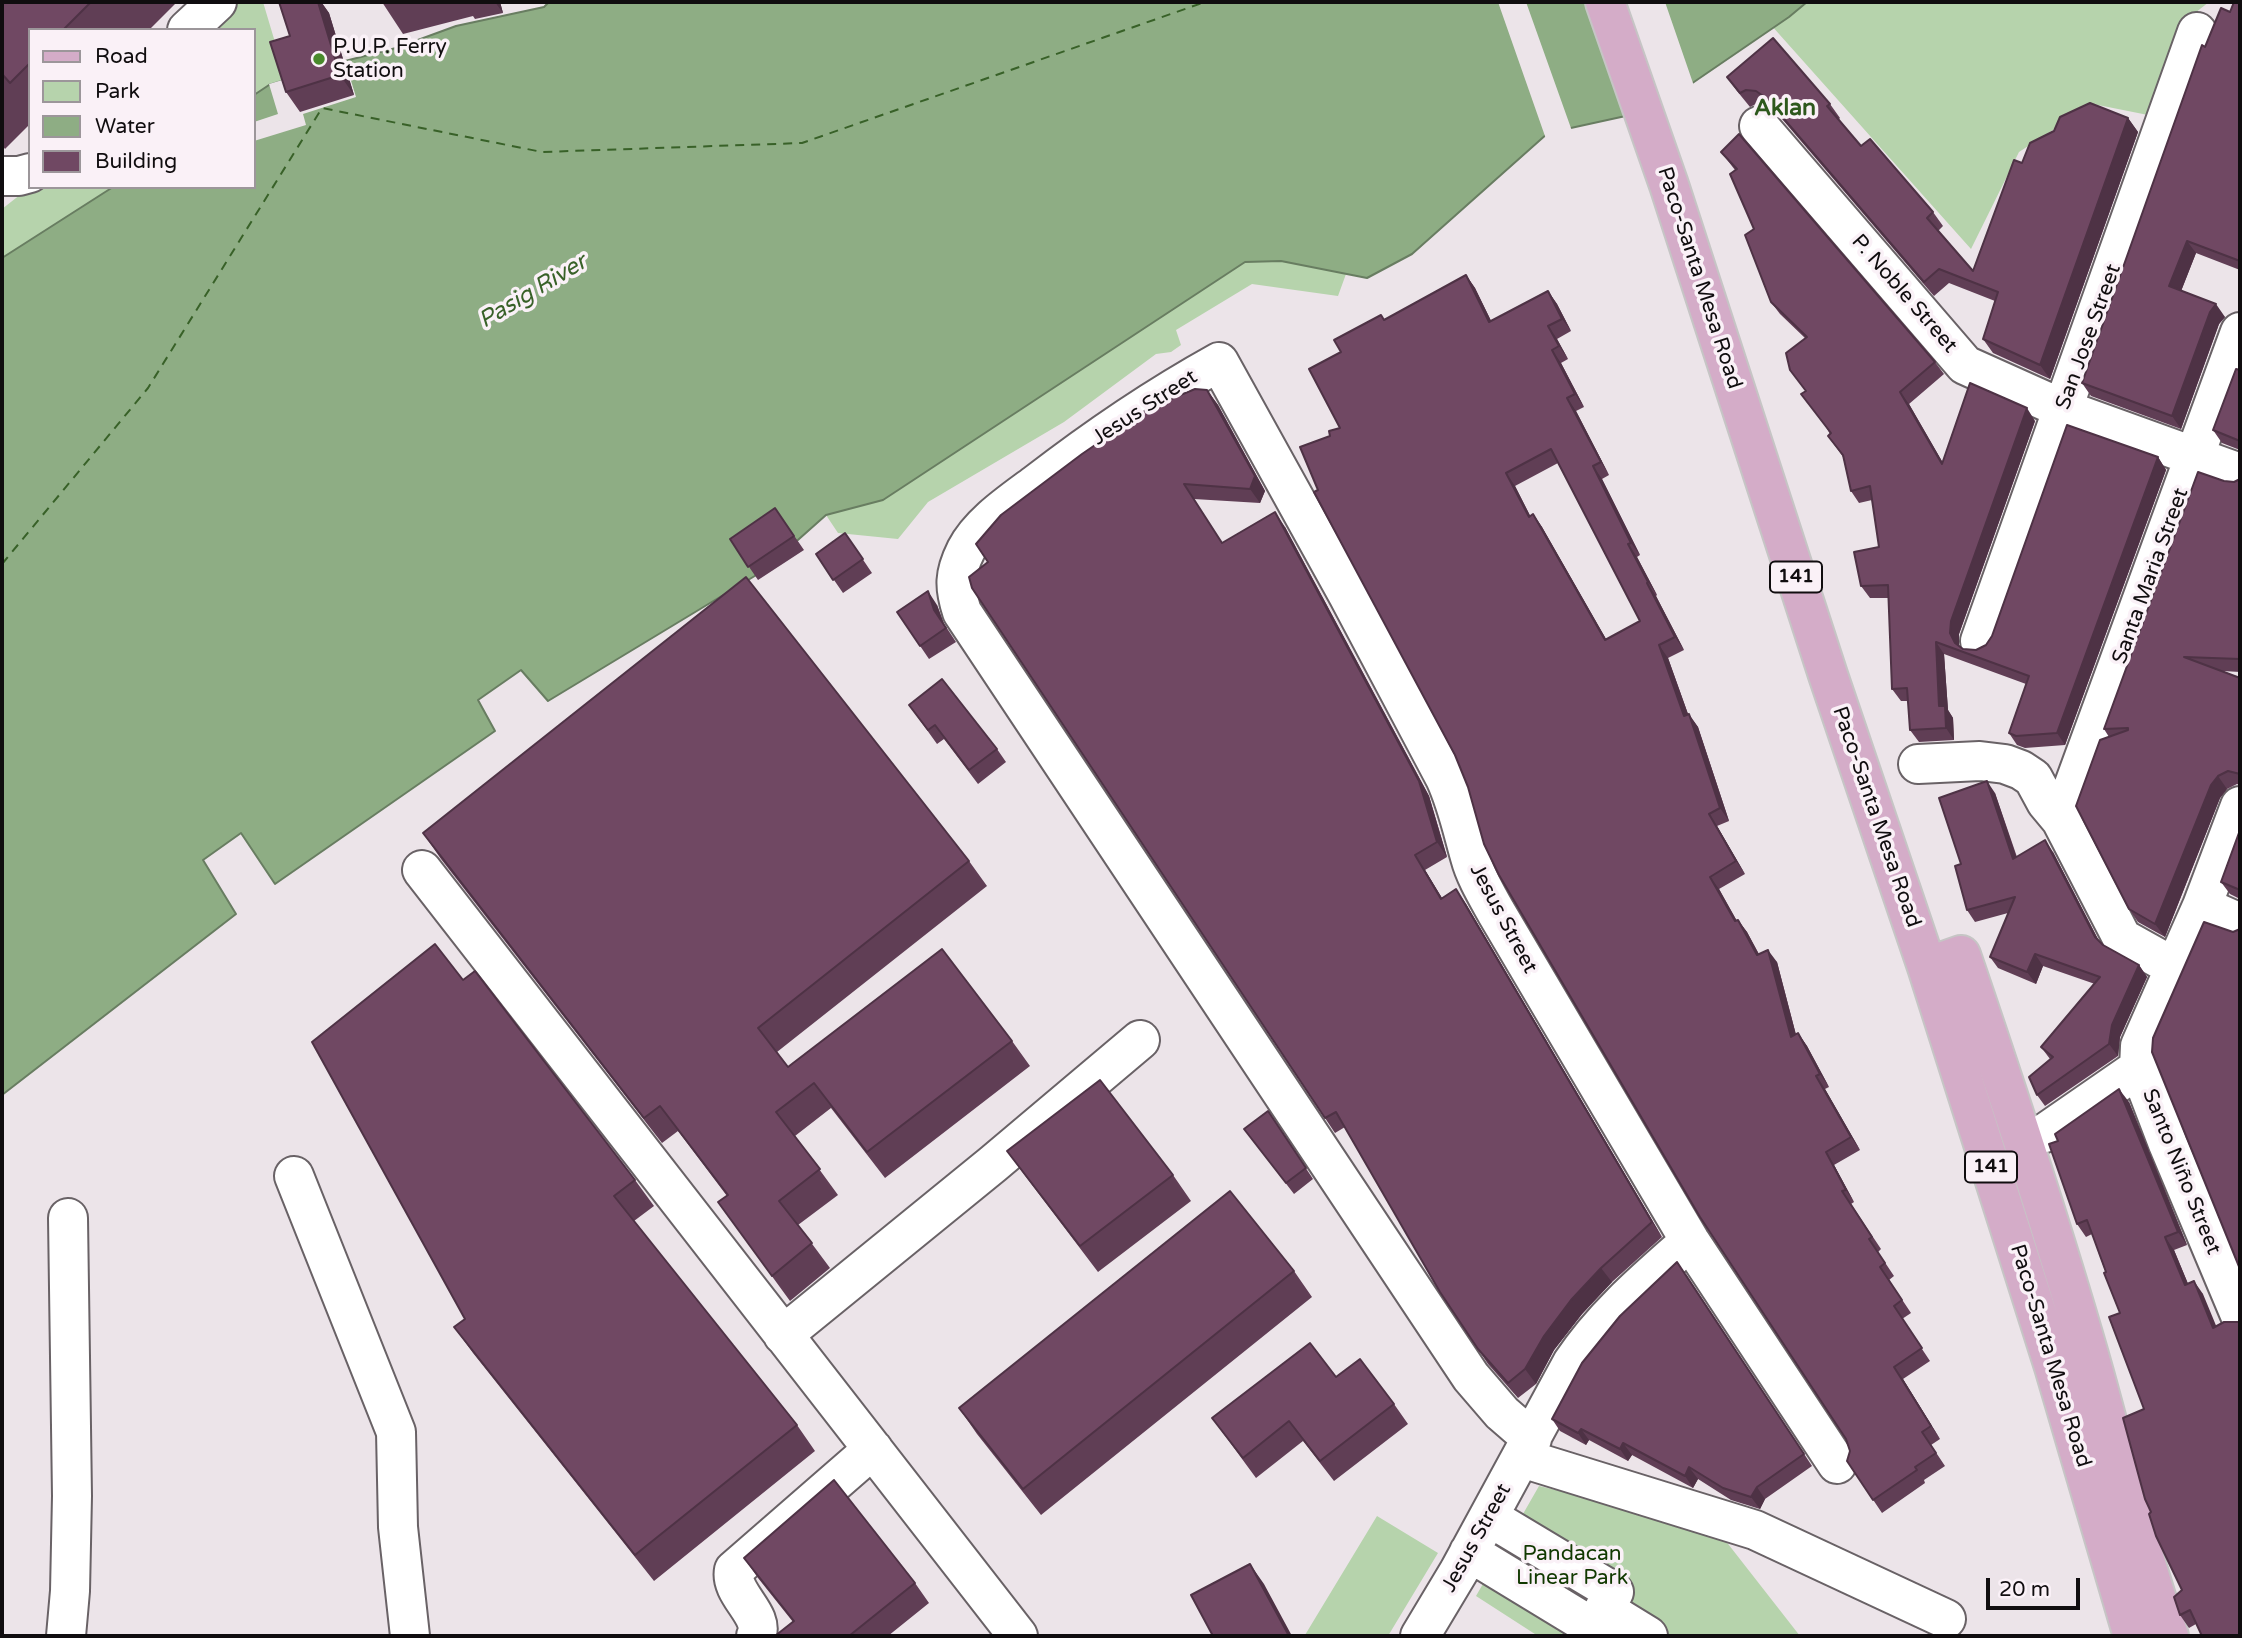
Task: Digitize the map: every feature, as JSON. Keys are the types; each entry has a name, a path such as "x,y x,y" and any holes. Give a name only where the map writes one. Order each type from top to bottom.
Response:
{"main road":[{"name":"Paco-Santa Mesa Road","path":"1605,2 1669,185 1833,688 1944,961 2026,1148 2089,1355 2137,1533 2169,1636"},
{"name":"Paco-Santa Mesa Road","path":"1944,961 2054,1367 2133,1636"}],"street":[{"path":"189,28 217,2"},
{"name":"San Jose Street","path":"1980,641 2197,32"},
{"name":"P. Noble Street","path":"1759,126 1965,365 2063,409 2240,473"},
{"path":"2,176 28,174"},
{"name":"Santa Maria Street","path":"2061,820 2240,332"},
{"name":"Jesus Street","path":"1420,1636 1489,1517 1527,1448 1548,1405 1587,1340 1628,1296 1690,1241 1490,901 1470,858 1456,801 1445,778 1219,362 1137,410 1063,463 984,527 967,547 958,568 955,589 962,611 1471,1377 1527,1448"},
{"path":"1918,764 1980,761 2005,764 2033,778 2046,802 2061,820 2122,938 2174,967"},
{"path":"2045,1133 2139,1068 2140,1046 2202,906 2240,806"},
{"path":"422,870 1018,1636"},
{"path":"2202,906 2240,923"},
{"path":"783,1335 1140,1040"},
{"name":"Santo Niño Street","path":"2139,1068 2240,1315"},
{"path":"294,1176 396,1432 398,1527 410,1636"},
{"path":"66,1636 72,1496 68,1218"},
{"path":"1690,1241 1838,1464"},
{"path":"1527,1448 1755,1530 1946,1619"},
{"path":"756,1636 757,1623 734,1584 734,1570 873,1449"},
{"path":"1489,1517 1614,1592 1604,1609 1648,1636"},
{"path":"1469,1552 1606,1636"}],"green space":[{"path":"233,2 263,2 286,79 256,94 256,28 205,28"},
{"path":"1800,2 2209,2 2186,20 2158,117 2093,104 2019,152 1971,249 1771,25"},
{"path":"28,189 110,189 2,258 2,209"},
{"path":"1281,261 1346,274 1338,296 1252,284 1176,330 1181,345 1171,352 1156,354 1064,422 928,502 898,539 838,533 826,515 883,500 1245,262"},
{"name":"Pandacan Linear Park","path":"1539,1486 1649,1512 1725,1540 1800,1636 1538,1636 1476,1596"},
{"path":"1377,1516 1438,1553 1388,1636 1306,1636 1305,1635"}],"water":[{"name":"Pasig River","path":"549,2 1807,2 1653,110 1548,133 1412,254 1367,278 1281,261 1245,262 883,500 826,515 763,571 548,701 521,670 478,700 495,731 275,884 241,833 203,860 236,914 2,1095 2,258 110,189 256,189 256,94 269,85 396,48 456,26 544,7"}],"pier":[{"path":"1498,2 1526,2 1572,131 1546,139"},
{"path":"1585,2 1665,2 1694,86 1655,114 1626,120"},
{"path":"345,61 356,97 303,114 306,125 256,140 256,121 278,114 269,84"}],"building":[{"path":"2,2 91,2 65,28 28,28 28,65 10,83 2,74"},
{"path":"279,2 318,2 340,75 286,92 270,42 290,36"},
{"path":"2234,2 2240,2 2240,261 2187,241 2169,286 2216,304 2210,312 2172,416 2082,383 2202,45 2205,47 2221,8 2230,12"},
{"path":"1773,38 1830,104 1827,106 1861,146 1870,139 1933,212 1927,218 1973,271 2014,160 2022,163 2030,143 2054,131 2060,117 2090,103 2128,118 2040,365 1983,339 1998,292 1939,269 1924,282 1766,98 1756,91 1746,90 1740,93 1727,77"},
{"path":"1739,134 1935,362 1900,392 1942,464 1970,383 2027,408 1951,621 1950,633 1955,643 1963,649 1976,650 1986,645 1992,636 2067,425 2158,457 2057,733 2016,736 2009,733 2029,676 1936,642 1939,706 1945,706 1946,728 1910,730 1907,688 1892,689 1888,585 1861,586 1854,552 1879,547 1870,486 1851,491 1843,455 1828,436 1831,433 1801,394 1806,391 1790,370 1786,353 1807,337 1771,302 1745,235 1754,229 1730,174 1737,169 1721,152"},
{"path":"1466,275 1489,322 1548,291 1562,319 1548,326 1559,346 1552,350 1575,394 1567,398 1601,462 1593,466 1631,543 1628,544 1675,637 1659,645 1684,716 1689,714 1720,808 1709,814 1736,861 1710,877 1757,955 1768,950 1791,1037 1798,1033 1820,1074 1816,1076 1851,1137 1826,1152 1846,1190 1842,1191 1872,1237 1869,1239 1885,1263 1880,1267 1902,1300 1894,1306 1922,1348 1894,1367 1931,1426 1922,1432 1936,1453 1915,1467 1917,1470 1873,1500 1847,1461 1850,1451 1846,1439 1700,1217 1499,875 1484,844 1468,787 1455,755 1314,492 1318,490 1300,447 1330,436 1329,431 1340,428 1309,369 1341,352 1334,340 1381,315 1384,320","holes":["1551,449 1640,621 1605,640 1533,514 1529,517 1506,473"]},
{"path":"2236,369 2240,370 2240,441 2213,430"},
{"path":"1195,389 1207,390 1255,476 1250,489 1184,484 1222,543 1275,512 1419,781 1437,842 1415,855 1441,899 1456,889 1652,1222 1601,1268 1571,1300 1544,1336 1525,1369 1508,1383 1478,1349 1440,1292 1336,1112 1325,1118 972,588 969,577 988,562 976,544 1001,515 1149,408 1169,396 1171,399"},
{"path":"2198,472 2224,481 2234,482 2240,479 2240,659 2184,657 2240,678 2240,774 2228,771 2218,776 2211,785 2155,924 2129,909 2076,806 2100,740 2128,730 2104,729"},
{"path":"775,508 794,536 748,567 730,539"},
{"path":"845,533 863,559 833,580 816,554"},
{"path":"746,577 969,861 758,1028 788,1067 942,949 1012,1041 867,1152 814,1083 776,1112 820,1169 779,1201 812,1243 772,1276 718,1202 728,1195 660,1106 644,1118 423,833"},
{"path":"928,591 934,610 946,628 920,646 897,612"},
{"path":"942,679 997,749 969,770 935,725 928,730 909,705"},
{"path":"1987,781 2013,859 2045,840 2095,937 2103,945 2139,965 2112,1025 2109,1044 2037,1095 2029,1077 2053,1057 2041,1047 2100,977 2035,954 2027,972 1990,957 2015,897 1967,910 1955,866 1961,864 1939,798"},
{"path":"2240,830 2240,890 2221,882"},
{"path":"2204,922 2233,932 2240,929 2240,1269 2152,1052 2153,1038"},
{"path":"435,944 463,980 475,971 635,1180 614,1196 797,1425 635,1555 454,1327 465,1319 312,1042"},
{"path":"1100,1080 1173,1175 1080,1246 1007,1151"},
{"path":"2119,1089 2178,1232 2165,1237 2185,1285 2194,1281 2213,1328 2224,1322 2240,1322 2240,1636 2202,1636 2190,1610 2180,1615 2174,1597 2182,1590 2156,1536 2123,1418 2144,1409 2109,1317 2120,1313 2087,1220 2077,1224 2049,1144 2058,1141 2055,1134"},
{"path":"1268,1111 1306,1168 1286,1183 1244,1129"},
{"path":"1230,1191 1294,1271 1023,1489 959,1408"},
{"path":"1677,1262 1804,1454 1757,1487 1751,1497 1723,1488 1689,1467 1685,1476 1623,1443 1620,1449 1581,1429 1578,1433 1552,1419 1582,1363 1620,1316"},
{"path":"1310,1343 1336,1377 1360,1359 1394,1404 1320,1461 1289,1421 1243,1458 1212,1418"},
{"path":"834,1480 915,1583 849,1636 775,1636 794,1621 744,1558"},
{"path":"1250,1564 1289,1636 1213,1636 1191,1595"}],"ferry route":[{"path":"2,564 148,388 322,108 542,152 802,143 1205,2"}],"place":[{"name":"P.U.P. Ferry Station","path":"319,59"}],"district":[{"name":"Aklan","path":"1785,109"}]}
